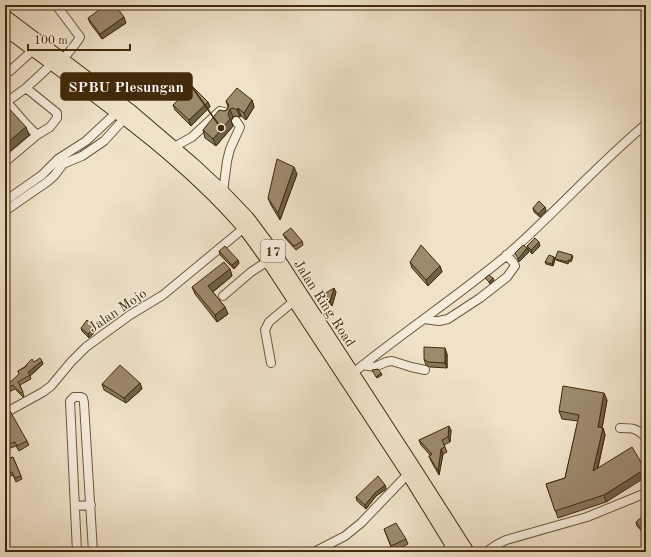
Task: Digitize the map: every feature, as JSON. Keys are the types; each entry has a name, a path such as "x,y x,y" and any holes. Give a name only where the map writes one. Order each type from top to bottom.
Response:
{"highway":[{"name":"Jalan Ring Road","path":"5,16 63,59 115,108 199,182 244,228 408,474 451,549"},
{"name":"Jalan Ring Road","path":"5,29 115,108 174,147 223,192 248,218 260,233 353,373 468,552"}],"street":[{"path":"56,5 80,37 63,59"},
{"path":"10,71 33,50"},
{"path":"38,135 6,103 26,88 52,64"},
{"path":"5,162 50,127 57,118 56,113 26,88"},
{"path":"5,201 42,175 58,159 86,142 115,108"},
{"path":"5,211 47,182 54,176 63,164 82,156 104,140 115,108"},
{"path":"174,147 192,137 220,111 226,113"},
{"path":"223,192 230,149 240,127 236,121"},
{"path":"353,373 454,298 506,255 646,124"},
{"name":"Jalan Mojo","path":"5,413 51,386 86,347 130,315 164,295 244,228"},
{"path":"424,319 439,321 448,319 480,298 507,277 514,264 506,255"},
{"path":"223,296 251,272 268,262"},
{"path":"271,363 265,330 266,327 269,322 294,301"},
{"path":"363,365 375,367 392,361 425,370"},
{"path":"77,552 70,401 74,397 83,398 84,404 94,552"},
{"path":"620,428 639,430 646,438"},
{"path":"314,552 346,536 361,524 408,474"},
{"path":"486,552 506,540 587,517 646,493"},
{"path":"75,506 91,505"}],"building":[{"path":"106,5 115,5 124,17 100,34 88,18"},
{"path":"192,86 208,102 189,120 173,105"},
{"path":"237,88 252,100 244,113 238,108 237,110 233,108 230,109 228,114 230,119 213,139 203,130 219,110 227,110 229,105 226,101"},
{"path":"5,104 26,127 7,143 5,141"},
{"path":"277,159 294,167 278,213 268,198"},
{"path":"539,201 545,207 538,214 533,208"},
{"path":"291,228 302,241 294,246 283,234"},
{"path":"535,238 539,242 531,250 527,246"},
{"path":"421,245 440,266 426,280 410,262"},
{"path":"523,245 527,248 518,259 515,253"},
{"path":"225,246 238,260 232,265 219,251"},
{"path":"558,251 572,255 571,260 568,260 568,262 555,259"},
{"path":"549,255 554,257 552,264 545,262"},
{"path":"224,262 230,269 208,286 225,307 215,315 192,287"},
{"path":"489,275 493,278 489,282 485,278"},
{"path":"334,288 330,302 324,294"},
{"path":"87,320 95,327 88,334 81,328"},
{"path":"424,347 445,348 445,363 428,362 424,359"},
{"path":"40,358 42,361 28,372 30,375 18,382 23,392 21,393 13,385 7,388 6,386 19,374 18,371 27,366 26,365 32,359 34,362"},
{"path":"120,365 140,383 124,398 102,384"},
{"path":"378,369 381,373 376,377 372,370"},
{"path":"563,386 604,393 598,427 603,428 593,471 632,447 645,469 604,495 555,511 546,484 565,478 579,415 559,411"},
{"path":"10,411 27,441 17,446 15,442 5,445 5,433 9,430 5,424 5,414"},
{"path":"449,426 448,437 442,440 445,447 441,449 438,471 429,456 432,454 419,440"},
{"path":"13,457 21,476 15,478 12,472 5,475 5,460"},
{"path":"378,476 385,485 375,493 365,505 356,497"},
{"path":"645,514 646,515 645,534 636,522"},
{"path":"396,523 406,539 391,546 384,529"}],"place":[{"name":"SPBU Plesungan","path":"221,128"}]}
